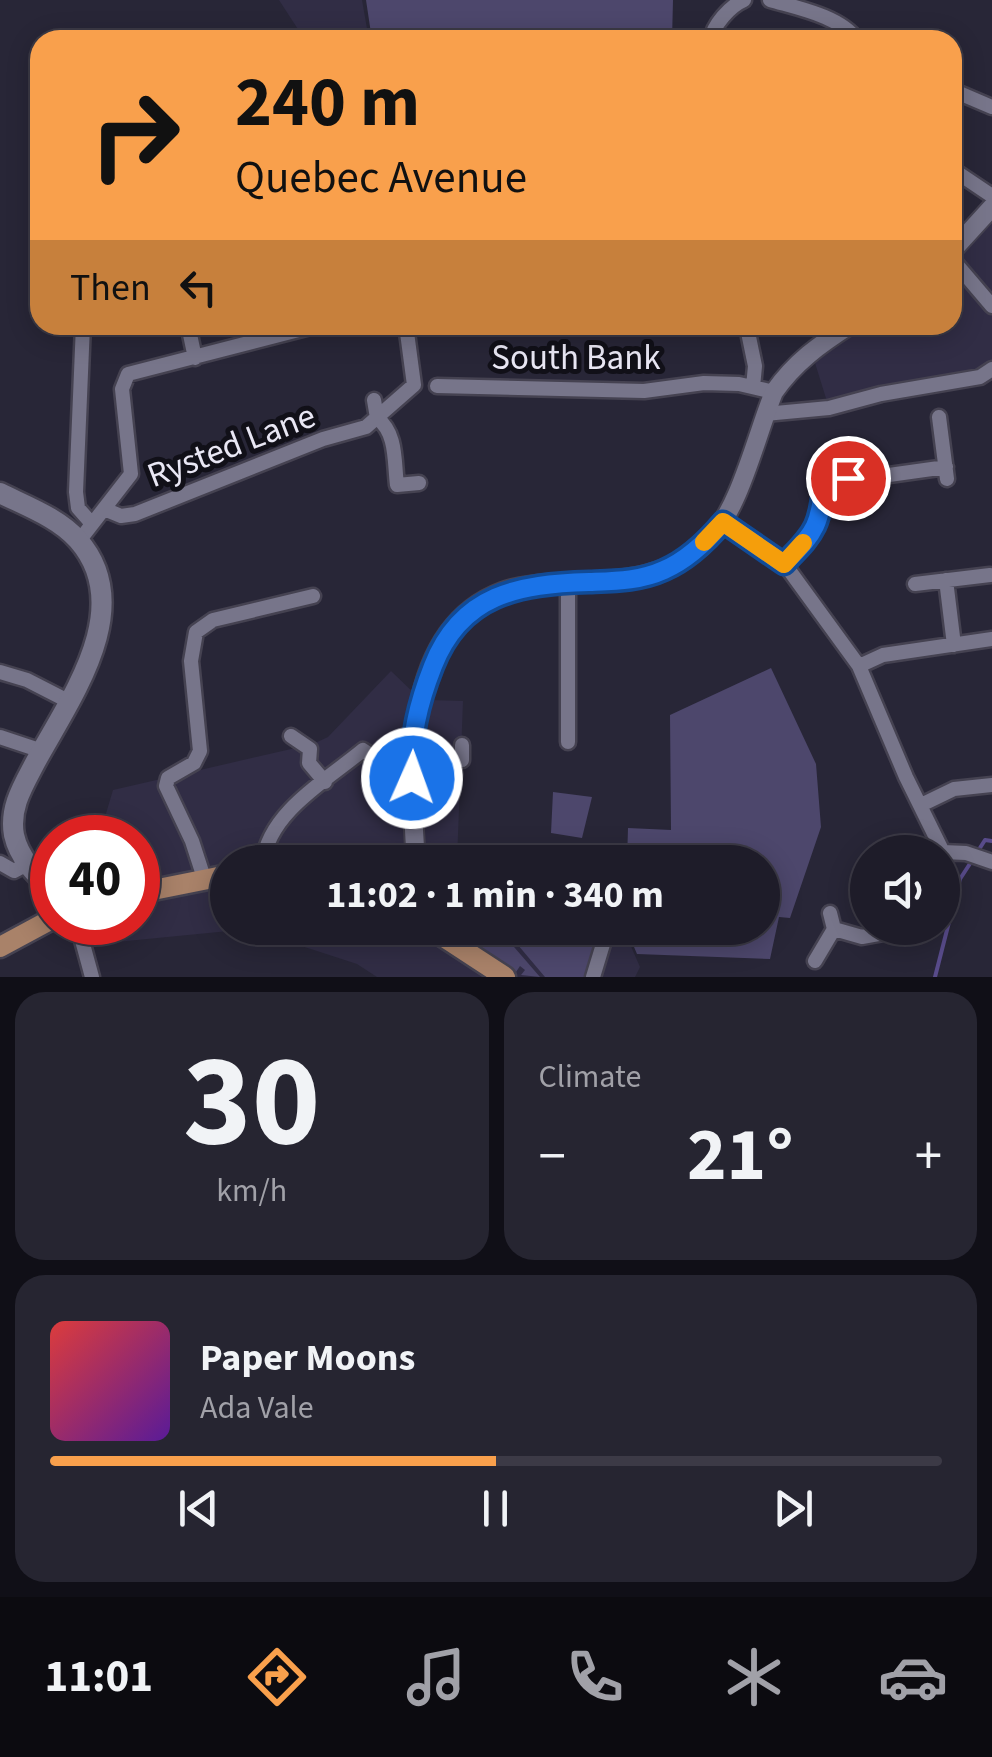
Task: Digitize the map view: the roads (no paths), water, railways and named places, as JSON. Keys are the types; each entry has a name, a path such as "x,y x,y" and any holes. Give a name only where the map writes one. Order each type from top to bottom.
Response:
{"main road":[{"path":"0,493 62,526 86,532 98,574 102,608 95,643 20,792 13,820 14,836 30,867"},
{"path":"160,887 210,877"},
{"path":"0,948 30,931"},
{"path":"457,945 505,977"}],"street":[{"path":"713,30 744,0"},
{"path":"770,0 826,18 846,30"},
{"path":"962,94 992,107"},
{"path":"962,176 992,196"},
{"path":"962,239 992,206"},
{"path":"962,271 992,306"},
{"path":"83,335 76,492 86,532"},
{"path":"190,335 194,358"},
{"path":"86,532 131,474 123,380 137,370 281,335"},
{"name":"Rysted Lane","path":"104,509 122,516 135,514 366,427 414,385 407,335"},
{"path":"415,845 411,758 414,724 438,652 461,620 502,592 568,582 625,581 664,570 710,538 723,522 774,392 797,361 835,335"},
{"path":"749,337 755,366 753,388"},
{"path":"765,414 850,404 880,394 980,376 992,369"},
{"name":"South Bank","path":"437,386 644,391 704,383 774,392"},
{"path":"374,400 377,418 389,427 392,435 396,485 419,483"},
{"path":"784,564 812,532 823,491 832,483 947,473 939,417"},
{"path":"723,522 784,564 860,666 898,761 935,835"},
{"path":"915,584 990,574"},
{"path":"946,580 954,645"},
{"path":"568,582 568,742"},
{"path":"204,878 192,841 166,786 168,778 194,762 200,751 191,661 196,632 213,620 313,596"},
{"path":"860,666 883,656 992,639"},
{"path":"0,672 27,680 68,702"},
{"path":"292,736 310,749 309,763 325,782"},
{"path":"0,737 42,751"},
{"path":"267,845 303,796 362,750 412,778"},
{"path":"411,758 462,753"},
{"path":"921,804 954,790 992,785"},
{"path":"960,854 992,862"},
{"path":"0,863 14,871 27,864"},
{"path":"815,961 834,929 830,912"},
{"path":"834,929 850,934"},
{"path":"83,945 92,977"},
{"path":"593,977 603,945"}],"waterway":[{"path":"978,851 985,840 992,841"},
{"path":"935,977 960,879 973,859"}]}
